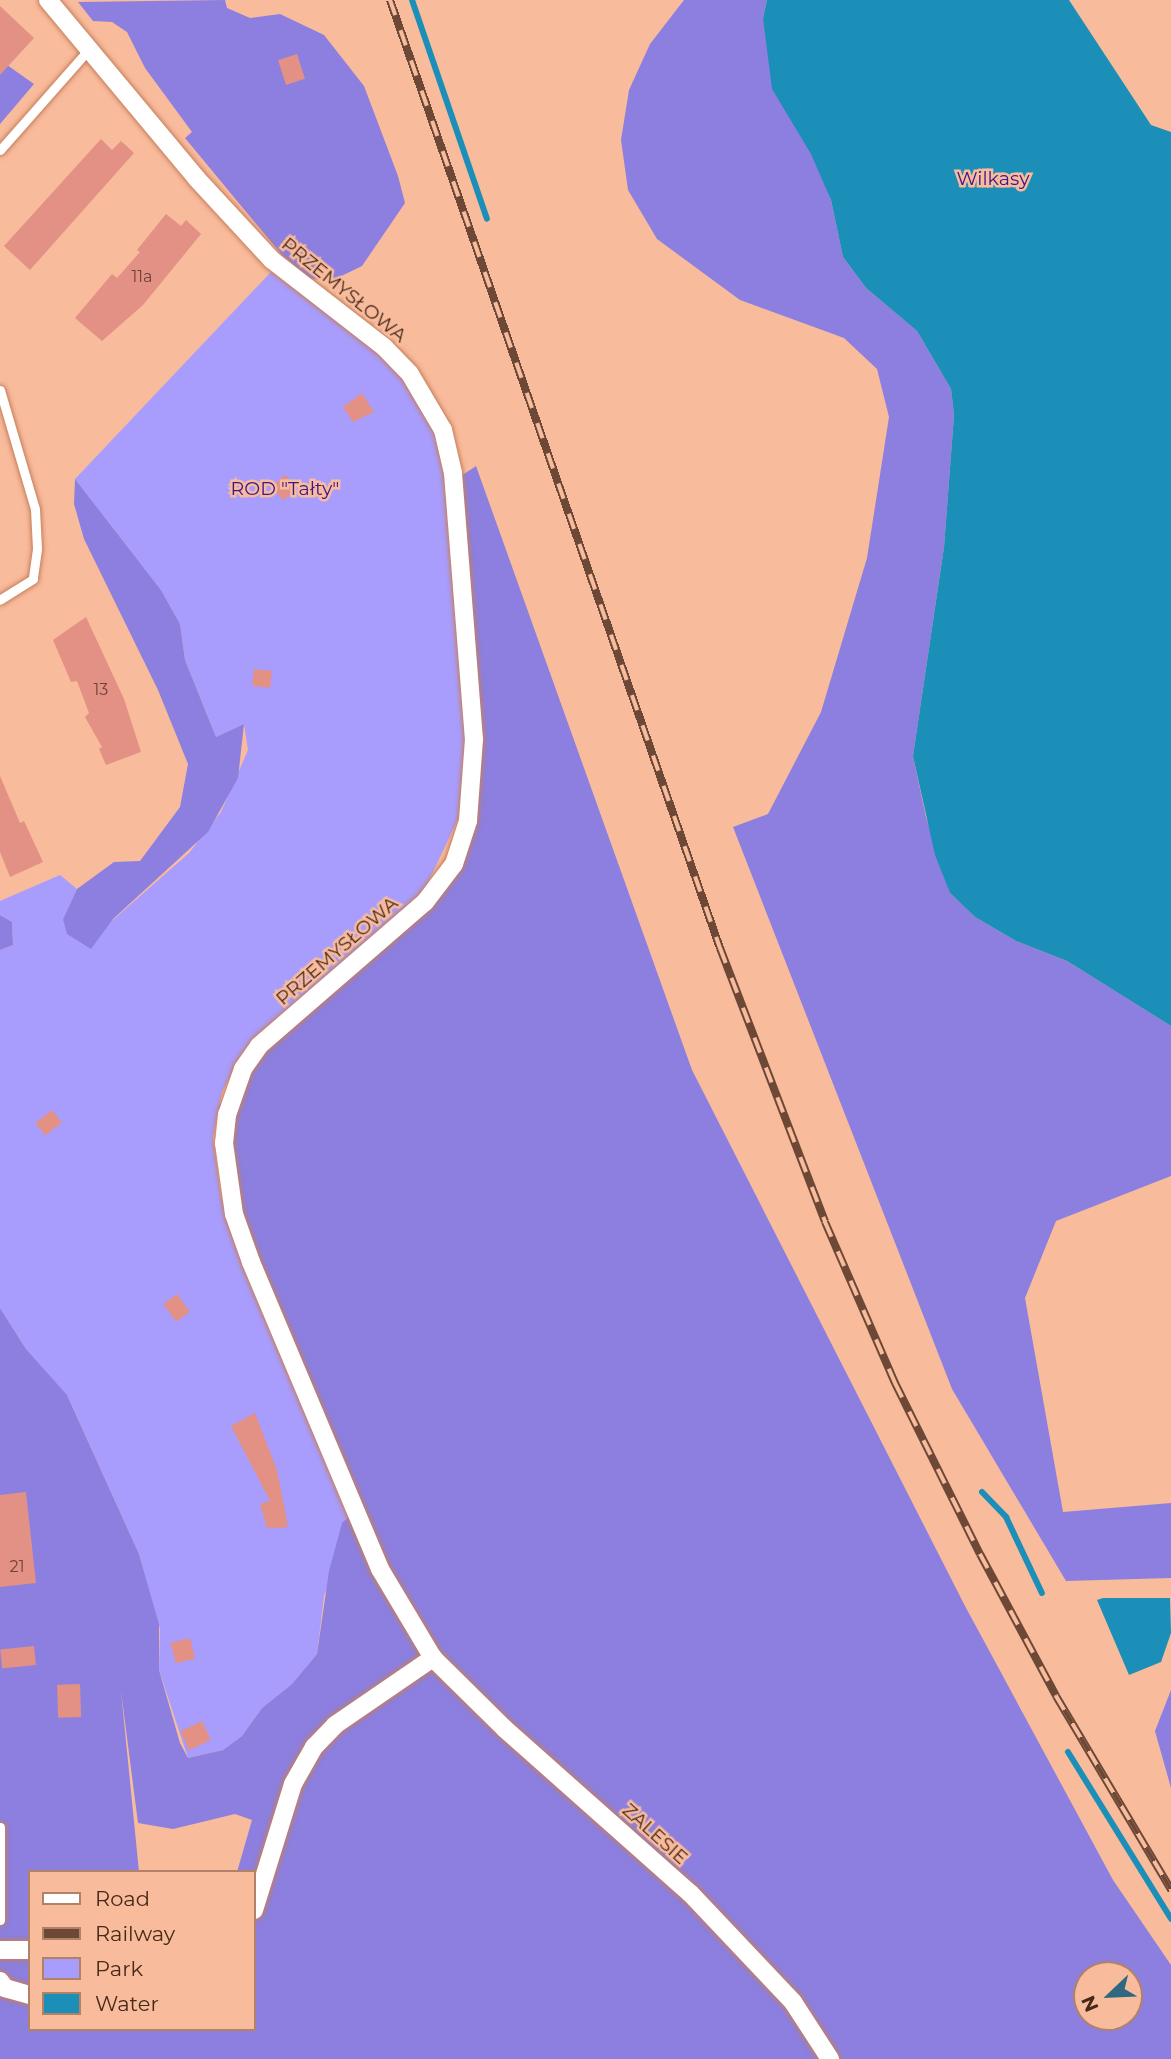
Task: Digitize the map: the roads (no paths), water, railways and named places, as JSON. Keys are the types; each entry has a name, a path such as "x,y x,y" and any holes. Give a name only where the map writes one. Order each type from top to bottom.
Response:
{"street":[{"name":"PRZEMYSŁOWA","path":"48,0 197,179 272,260 384,347 410,374 443,430 453,473 474,739 474,778 461,849 443,882 425,902 259,1046 235,1086 224,1143 234,1214 251,1262 380,1569 433,1658"},
{"path":"256,1904 293,1784 314,1747 335,1725 433,1658"},
{"name":"ZALESIE","path":"433,1658 505,1729 690,1893 793,2001 830,2059"},
{"path":"0,1950 28,1950"},
{"path":"0,1981 5,1988 28,1994"}],"lane":[{"path":"0,150 89,49"},
{"path":"0,390 34,509 37,549 33,579 0,600"},
{"path":"0,1826 0,1920"}],"water":[{"name":"Wilkasy","path":"767,0 1069,0 1151,125 1171,132 1171,1026 1067,961 1016,941 975,917 950,893 935,855 913,756 944,547 954,415 951,389 917,331 866,288 843,257 831,200 811,154 772,89 763,18"},
{"path":"1170,1598 1171,1633 1161,1662 1129,1675 1097,1600"}],"waterway":[{"path":"412,0 487,219"},
{"path":"982,1492 1006,1517 1042,1593"},
{"path":"1068,1752 1171,1919"}],"railway":[{"path":"390,0 720,948 825,1222 895,1383 980,1554 1056,1696 1171,1890"}],"park label":[{"name":"ROD \"Tałty\"","path":"285,489"}]}
